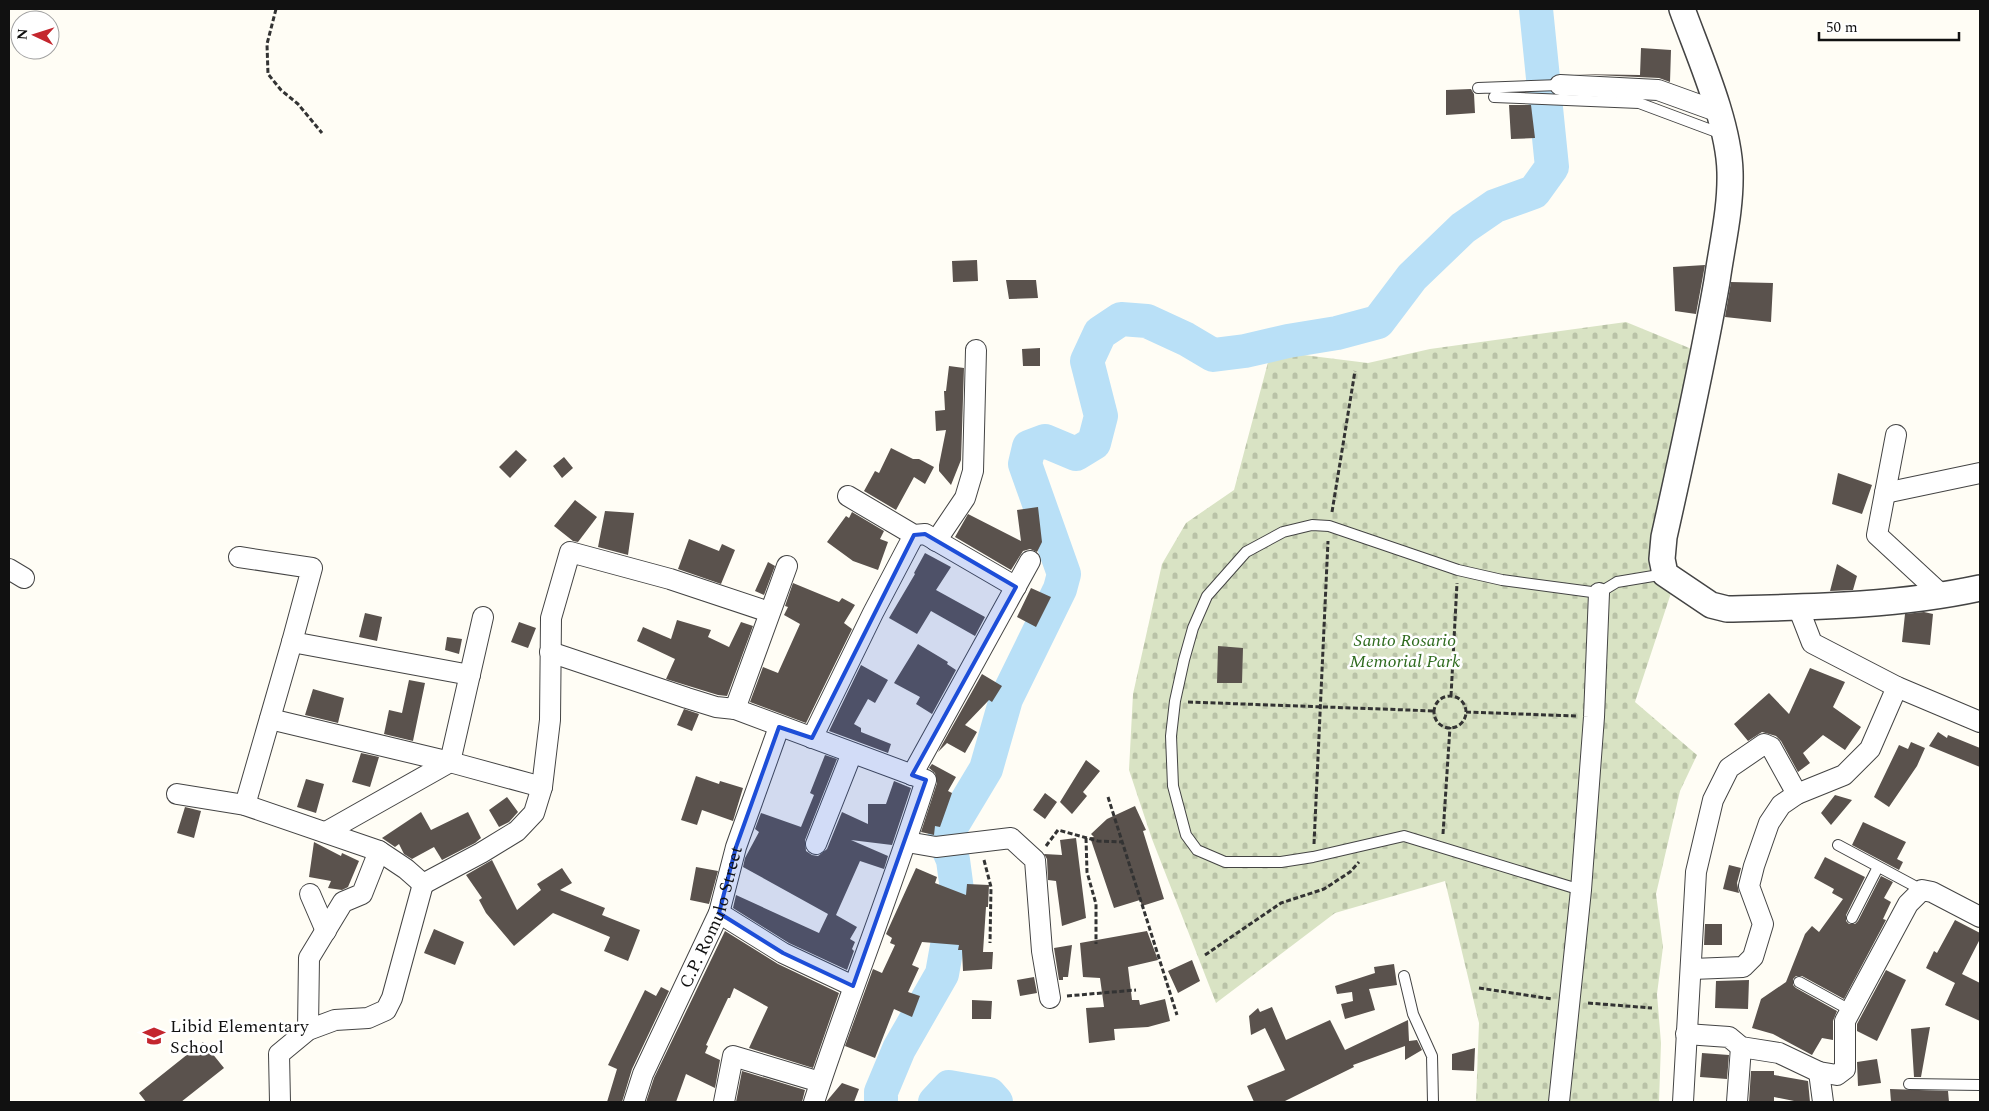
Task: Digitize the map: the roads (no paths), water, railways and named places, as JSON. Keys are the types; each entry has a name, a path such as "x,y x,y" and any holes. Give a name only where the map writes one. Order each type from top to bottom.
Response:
{"street":[{"path":"1682,9 1722,123 1730,171 1728,211 1705,350 1664,537 1662,558 1665,574 1711,605 1727,609 1905,602 1980,588"},
{"path":"1560,85 1658,90 1722,123"},
{"path":"936,541 965,498 973,471 976,350"},
{"path":"1896,435 1877,535 1943,596"},
{"path":"1885,494 1980,473"},
{"path":"848,496 914,535 925,534 1016,587"},
{"path":"812,738 873,613 914,535"},
{"path":"280,1102 279,1054 308,1030 336,1020 368,1018 386,1010 392,998 423,884 517,831 534,814 542,787 550,720 551,618 570,552 670,579 769,612"},
{"path":"239,557 312,568 244,805"},
{"path":"912,775 1030,561"},
{"path":"735,709 787,566"},
{"path":"1559,1102 1581,890 1594,717 1599,592"},
{"path":"1798,607 1812,643 1897,687 1980,722"},
{"path":"326,832 450,762 483,618"},
{"path":"292,642 470,675"},
{"path":"550,652 716,707 735,709 779,727 926,780 907,842 853,986 814,1102"},
{"path":"1692,969 1743,968 1753,957 1763,924 1749,886 1769,823 1781,805 1797,794 1844,775 1870,749 1897,687"},
{"path":"270,718 450,762 542,787"},
{"name":"C.P. Romulo Street","path":"634,1102 643,1074 719,913 736,847 779,727"},
{"path":"1683,1102 1696,872 1713,800 1729,768 1764,744 1771,747 1797,794"},
{"path":"816,844 852,753"},
{"path":"177,794 244,805 379,851 406,868 423,884"},
{"path":"907,842 936,847 1011,838 1034,860 1042,951 1050,998"},
{"path":"308,1030 309,958 343,902 362,894 379,851"},
{"path":"1686,1034 1729,1036 1741,1047 1779,1053 1819,1072 1837,1075 1845,1069 1845,1021 1908,904 1922,890 1932,892 1980,917"},
{"path":"310,894 326,931"},
{"path":"719,913 782,953 853,986"},
{"path":"1737,1102 1741,1047"},
{"path":"724,1102 733,1056 820,1082"},
{"path":"1819,1072 1823,1102"}],"lane":[{"path":"1478,88 1560,85"},
{"path":"1494,97 1639,104 1722,123"},
{"path":"1581,890 1404,836 1313,857 1281,862 1225,862 1197,850 1186,836 1173,786 1171,736 1175,701 1184,660 1193,628 1207,596 1246,552 1283,532 1312,525 1329,526 1458,570 1502,580 1599,592 1617,582 1665,574"},
{"path":"1838,844 1922,890"},
{"path":"1852,918 1878,867"},
{"path":"1404,976 1413,1014 1432,1056 1433,1102"},
{"path":"1799,982 1850,1010"},
{"path":"1909,1084 1980,1085"}],"waterway":[{"path":"881,1102 881,1092 899,1049 942,974 957,890 953,860 944,839 986,769 1006,699 1060,589 1064,574 1025,464 1029,447 1045,441 1076,454 1094,443 1101,416 1087,361 1100,333 1121,319 1147,321 1186,339 1213,355 1245,351 1288,341 1337,333 1378,322 1412,277 1463,228 1495,206 1534,192 1552,167 1536,9"},
{"path":"935,1102 949,1087 989,1094 996,1102"}],"place":[{"name":"Libid Elementary School","path":"154,1036"}],"park label":[{"name":"Santo Rosario Memorial Park","path":"1405,650"}]}
